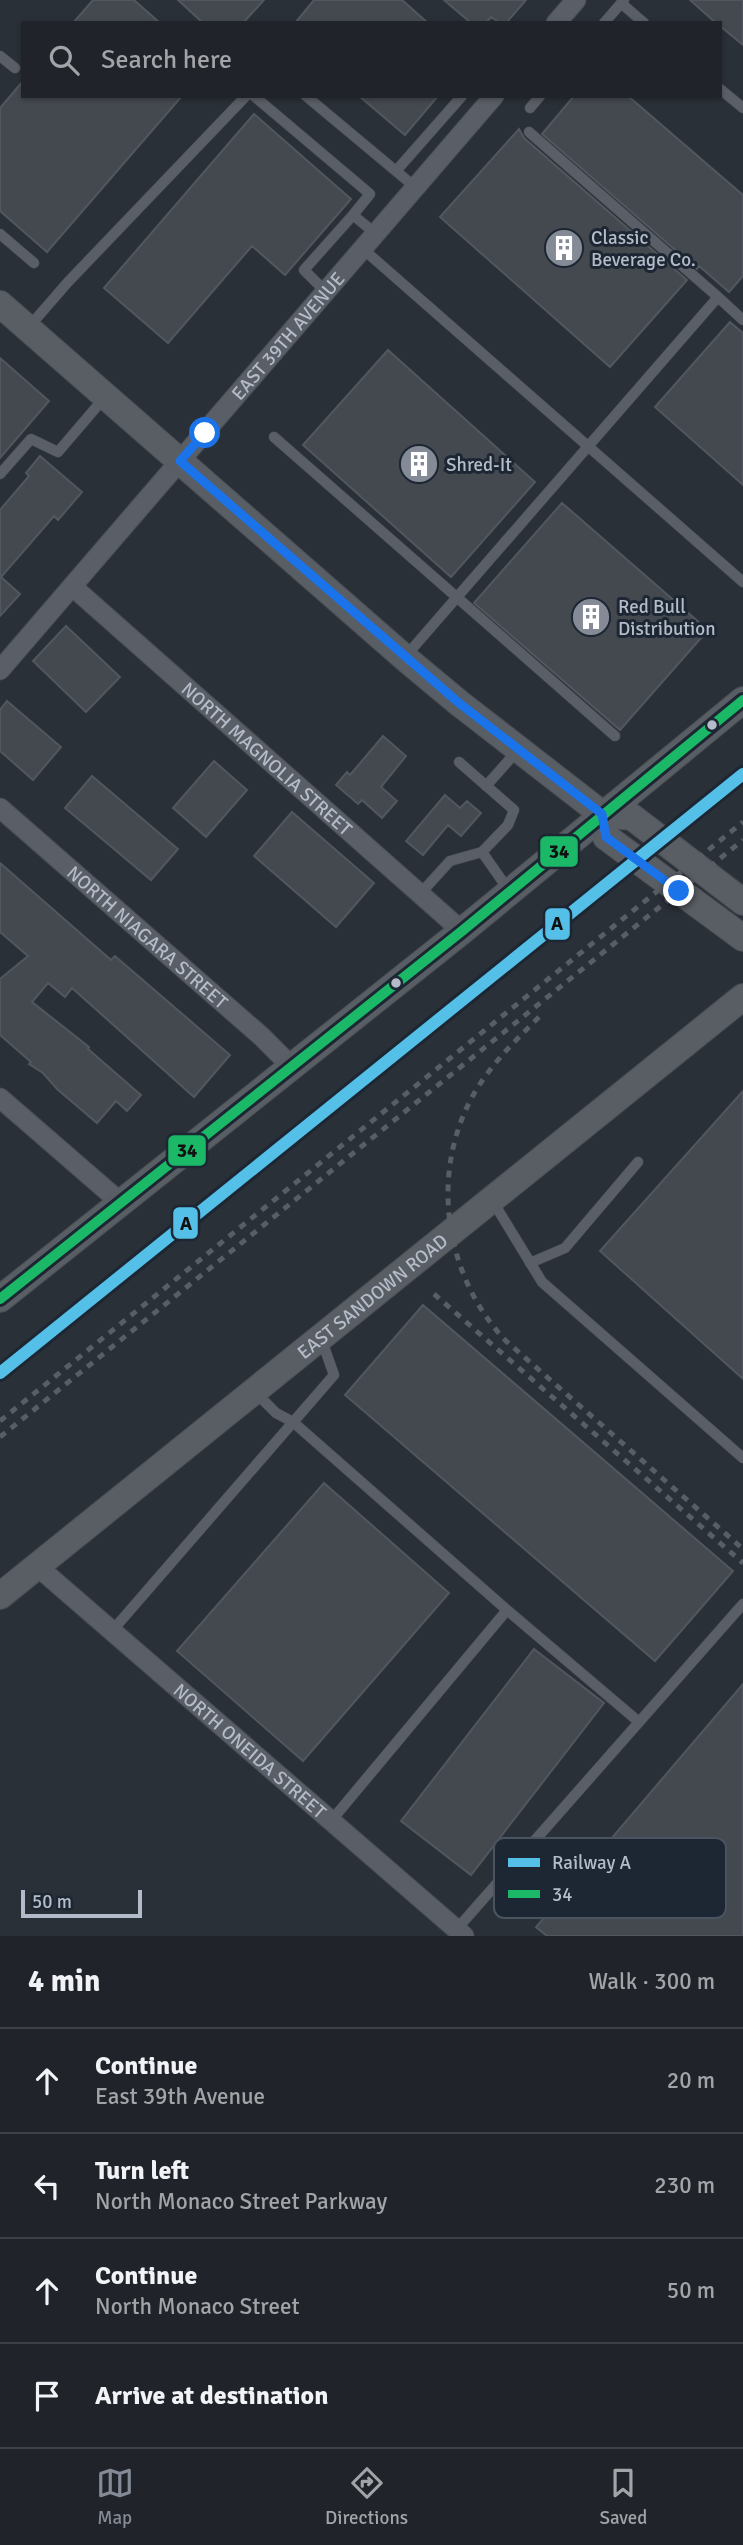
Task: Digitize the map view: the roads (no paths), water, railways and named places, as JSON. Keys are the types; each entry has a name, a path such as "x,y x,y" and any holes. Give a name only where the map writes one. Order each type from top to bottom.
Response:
{"street":[{"path":"558,21 576,0"},
{"name":"EAST 39TH AVENUE","path":"0,670 491,98"},
{"path":"0,304 405,658 518,750 602,814 632,817 743,902"},
{"name":"NORTH MAGNOLIA STREET","path":"73,587 463,931"},
{"path":"1,1297 293,1068 743,700"},
{"name":"NORTH NIAGARA STREET","path":"0,808 261,1036 293,1068"},
{"path":"602,814 606,837 743,938"},
{"name":"EAST SANDOWN ROAD","path":"0,1596 743,997"},
{"path":"0,1098 120,1202"},
{"name":"NORTH ONEIDA STREET","path":"37,1566 460,1933"}],"lane":[{"path":"606,21 623,2 642,21"},
{"path":"0,56 15,68"},
{"path":"722,91 743,108"},
{"path":"27,328 244,98"},
{"path":"256,98 370,194 303,271 326,292"},
{"path":"308,98 415,187"},
{"path":"396,171 460,98"},
{"path":"530,108 538,98"},
{"path":"529,132 743,320"},
{"path":"354,215 376,234"},
{"path":"0,234 34,263"},
{"path":"363,249 743,582"},
{"path":"405,658 718,298"},
{"path":"0,474 32,439 58,452 106,397"},
{"path":"274,437 615,736"},
{"path":"486,786 518,750"},
{"path":"420,894 450,861 482,852 508,825 514,810 459,762"},
{"path":"482,852 510,891"},
{"path":"530,1263 565,1248 638,1162"},
{"path":"492,1199 542,1282 743,1458"},
{"path":"112,1631 334,1375 321,1338"},
{"path":"254,1391 276,1413 293,1422 639,1722"},
{"path":"541,1838 743,1604"},
{"path":"331,1821 507,1610"},
{"path":"460,1933 494,1893"}],"railway":[{"path":"0,1421 743,822"},
{"path":"0,1437 743,840"},
{"path":"539,1017 500,1057 483,1079 469,1103 457,1133 450,1164 448,1196 458,1259 470,1289 486,1316 506,1341 743,1549"},
{"path":"434,1294 743,1563"}],"rail line":[{"name":"A","path":"0,1373 743,774"}],"place":[{"name":"Classic Beverage Co.","path":"564,248"},
{"name":"Shred-It","path":"419,464"},
{"name":"Red Bull Distribution","path":"591,617"}]}
